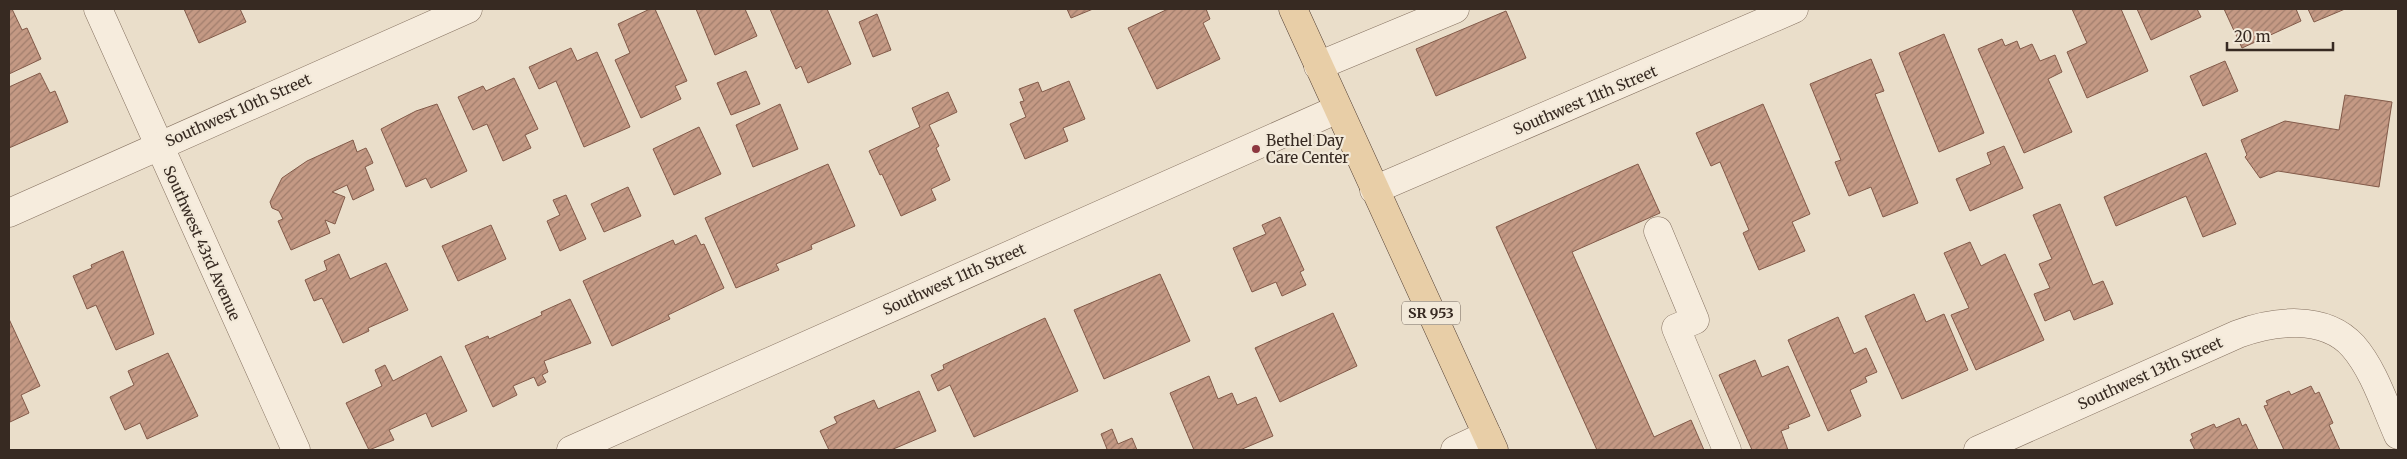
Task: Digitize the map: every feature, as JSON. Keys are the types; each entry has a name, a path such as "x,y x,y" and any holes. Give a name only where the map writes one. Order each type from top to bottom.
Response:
{"main road":[{"name":"SR 953","path":"1293,9 1491,443"}],"street":[{"name":"Southwest 43rd Avenue","path":"98,9 296,450"},
{"name":"Southwest 10th Street","path":"9,213 468,9"},
{"path":"1318,66 1455,9"},
{"name":"Southwest 11th Street","path":"1374,190 1794,9"},
{"name":"Southwest 11th Street","path":"571,450 1338,109"},
{"path":"1658,231 1695,320 1676,328 1727,450"},
{"name":"Southwest 13th Street","path":"1978,450 2258,326 2279,323 2328,329 2352,346 2363,360 2398,435"},
{"path":"1455,450 1491,443"}],"building":[{"path":"12,9 22,30 27,28 41,59 9,74 9,11"},
{"path":"184,9 240,9 246,22 199,43"},
{"path":"650,9 655,9 687,81 675,86 681,99 641,118 615,60 630,53 618,24"},
{"path":"696,9 745,9 757,36 715,55"},
{"path":"770,9 827,9 851,64 808,83 801,66 796,69"},
{"path":"1067,9 1093,9 1071,18"},
{"path":"1168,9 1206,9 1210,19 1203,23 1220,59 1157,89 1128,28"},
{"path":"2072,9 2121,9 2148,71 2087,98 2067,52 2087,43"},
{"path":"2137,9 2197,9 2201,17 2151,40"},
{"path":"2224,9 2296,9 2301,21 2242,48"},
{"path":"2308,9 2345,9 2314,22"},
{"path":"1506,11 1526,58 1436,96 1416,49"},
{"path":"877,14 891,50 873,57 859,22"},
{"path":"1944,34 1984,133 1939,152 1899,53"},
{"path":"2002,39 2005,46 2017,41 2020,49 2032,44 2040,61 2055,55 2062,72 2048,79 2072,132 2024,153 1978,49"},
{"path":"571,48 577,61 597,52 630,127 584,147 556,81 539,89 529,67"},
{"path":"1871,59 1884,91 1875,94 1918,203 1883,217 1871,187 1849,196 1835,162 1841,160 1810,84"},
{"path":"2225,61 2238,91 2203,106 2190,76"},
{"path":"746,71 760,104 731,115 717,83"},
{"path":"40,73 50,93 55,91 68,122 9,148 9,87"},
{"path":"514,78 538,129 525,135 531,148 503,161 487,124 473,130 458,97 483,86 486,91"},
{"path":"1069,81 1085,119 1063,128 1068,141 1025,159 1010,124 1026,117 1020,102 1024,101 1019,89 1038,82 1042,92"},
{"path":"948,92 957,112 929,125 939,146 936,148 950,180 931,189 936,200 901,216 882,174 880,175 869,151 920,127 912,108"},
{"path":"2345,95 2392,102 2379,187 2278,171 2260,178 2245,157 2247,155 2241,140 2285,121 2339,130"},
{"path":"437,104 467,171 431,188 426,178 406,187 381,129 416,111"},
{"path":"780,104 798,149 753,167 736,125"},
{"path":"1763,104 1810,214 1792,222 1805,251 1759,270 1743,233 1749,230 1720,162 1711,166 1696,133"},
{"path":"699,127 721,174 674,195 653,149"},
{"path":"353,140 357,152 366,148 373,163 365,167 374,190 353,200 347,185 332,192 345,197 335,224 325,220 330,233 291,250 278,221 283,219 279,211 272,208 270,202 282,178 307,161"},
{"path":"2004,146 2023,188 1970,211 1956,179 1991,164 1987,153"},
{"path":"2206,153 2236,224 2203,237 2186,196 2116,226 2104,197"},
{"path":"828,164 855,226 811,245 812,249 776,264 779,270 736,288 705,218"},
{"path":"1638,164 1660,213 1572,252 1654,437 1691,420 1704,450 1597,450 1496,227"},
{"path":"628,187 641,216 604,232 591,204"},
{"path":"566,195 586,239 560,251 547,221 560,215 553,200"},
{"path":"2060,204 2093,285 2103,281 2113,304 2074,320 2070,310 2045,321 2034,294 2050,288 2039,264 2052,259 2033,215"},
{"path":"1280,217 1304,270 1300,272 1306,285 1282,296 1276,282 1252,292 1233,248 1266,234 1262,225"},
{"path":"491,225 506,259 458,281 442,246"},
{"path":"696,235 701,245 704,244 724,288 668,315 670,319 612,346 583,281 673,240 675,245"},
{"path":"1970,242 1981,266 2005,254 2044,340 1976,370 1951,315 1969,308 1944,253"},
{"path":"123,251 154,334 116,350 96,305 87,309 73,276 92,268 91,265"},
{"path":"339,254 350,279 386,263 408,310 368,328 369,331 343,343 322,298 314,301 305,280 327,270 324,261"},
{"path":"1160,274 1190,341 1104,379 1074,310"},
{"path":"1914,294 1926,322 1944,314 1968,370 1902,399 1865,316"},
{"path":"570,299 591,343 544,361 548,372 542,375 546,382 538,386 534,377 513,386 517,395 493,407 465,346 488,336 489,339 542,315 541,312"},
{"path":"1333,313 1357,366 1280,402 1255,348"},
{"path":"1838,317 1854,354 1866,348 1877,372 1865,377 1867,382 1850,390 1861,416 1828,431 1788,340"},
{"path":"1045,318 1078,391 974,437 950,385 938,391 931,375 944,369 943,365"},
{"path":"9,319 40,386 21,395 29,413 10,422"},
{"path":"168,353 198,416 147,439 140,423 125,430 110,397 134,385 128,371"},
{"path":"441,356 467,411 432,427 426,413 389,430 394,440 369,450 346,403 382,386 375,370 385,365 393,381"},
{"path":"1755,360 1762,377 1788,366 1810,416 1788,425 1789,428 1781,431 1788,450 1752,450 1719,375"},
{"path":"1209,376 1218,399 1232,393 1237,405 1256,397 1273,436 1240,450 1194,450 1170,393"},
{"path":"2311,386 2315,394 2319,392 2333,423 2329,425 2340,450 2284,450 2264,406 2268,405 2266,401 2289,391 2291,395"},
{"path":"919,391 936,431 891,450 829,450 820,431 837,423 834,417 874,400 878,409"},
{"path":"2239,418 2242,426 2246,424 2258,450 2195,450 2190,440 2193,438 2191,434 2214,424 2216,428"},
{"path":"1112,429 1118,444 1132,438 1137,450 1104,450 1107,449 1101,434"}],"place":[{"name":"Bethel Day Care Center","path":"1256,149"}]}
